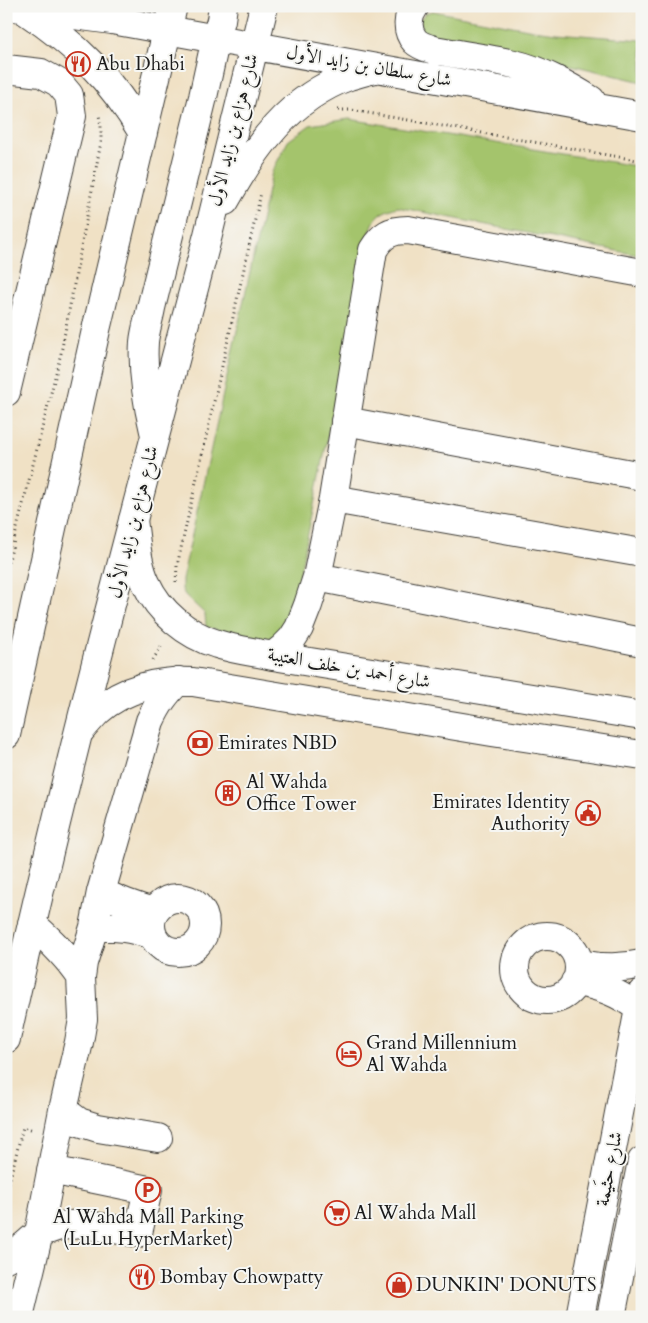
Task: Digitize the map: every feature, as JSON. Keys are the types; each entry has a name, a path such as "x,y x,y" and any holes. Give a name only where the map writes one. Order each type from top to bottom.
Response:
{"main road":[{"path":"6,735 96,330 170,18 189,6"},
{"path":"155,435 147,404 143,374 144,341 205,90 223,6"},
{"path":"240,6 254,46"},
{"name":"شارع هزاع بن زايد الأول","path":"6,1039 32,924 80,731 209,230 264,6"},
{"path":"415,6 408,21 409,32 415,41 424,47 516,64 539,72 606,110"},
{"path":"14,8 52,29 79,51 118,94 142,132"},
{"name":"شارع سلطان بن زايد الأول","path":"14,8 112,20 170,18 216,38 254,46 642,116"},
{"path":"209,230 251,156 291,110 331,84 349,76 378,68"},
{"path":"6,69 41,73 59,83 68,94 72,116 6,392"},
{"path":"273,656 288,643 299,628 317,578 333,499 373,250 378,241 387,234 397,230 408,230 642,273"},
{"path":"345,421 642,476"},
{"path":"333,499 642,553"},
{"name":"شارع أحمد بن خلف العتيبة","path":"133,520 137,553 146,583 163,610 187,631 216,644 273,656 642,716"},
{"path":"317,578 642,642"},
{"path":"19,1317 39,1233 63,1110 79,1042 83,1019 81,977 83,963 94,927 101,892 150,721 166,692 178,681"},
{"name":"شارع أحمد بن خلف العتيبة","path":"80,731 99,710 123,694 150,684 178,681 642,756"},
{"path":"94,927 114,926 133,929 153,923 127,904 101,892"},
{"path":"32,924 52,942 81,977"},
{"path":"640,1000 626,998 593,984 577,973 596,967 612,968 642,964"},
{"name":"شارع حثَيمة","path":"580,1317 640,1000"},
{"path":"63,1110 79,1122 98,1128 158,1138"},
{"name":"شارع حثَيمة","path":"611,1317 642,1161"},
{"path":"6,1258 39,1233 60,1226 82,1224 138,1234 148,1190 51,1170"}],"path":[{"path":"333,110 351,110 642,161"},
{"path":"6,572 61,353 101,142 99,111"},
{"path":"176,589 175,577 177,566 262,186"},
{"path":"145,686 150,666 166,638 178,623"},
{"path":"9,1183 23,1127 35,1130"}],"green space":[{"path":"433,11 533,30 642,40 642,82 423,34 420,19 426,13"},
{"path":"349,119 642,167 642,256 397,207 379,215 370,232 292,612 282,632 274,638 264,640 206,627 205,614 185,595 182,589 182,580 272,172 288,141 310,125"}],"place":[{"name":"Abu Dhabi","path":"78,64"},
{"name":"Emirates NBD","path":"200,743"},
{"name":"Al Wahda Office Tower","path":"228,793"},
{"name":"Emirates Identity Authority","path":"588,813"},
{"name":"Grand Millennium Al Wahda","path":"349,1054"},
{"name":"Al Wahda Mall Parking (LuLu HyperMarket)","path":"148,1190"},
{"name":"Al Wahda Mall","path":"337,1213"},
{"name":"Bombay Chowpatty","path":"142,1277"},
{"name":"DUNKIN' DONUTS","path":"399,1285"}]}
